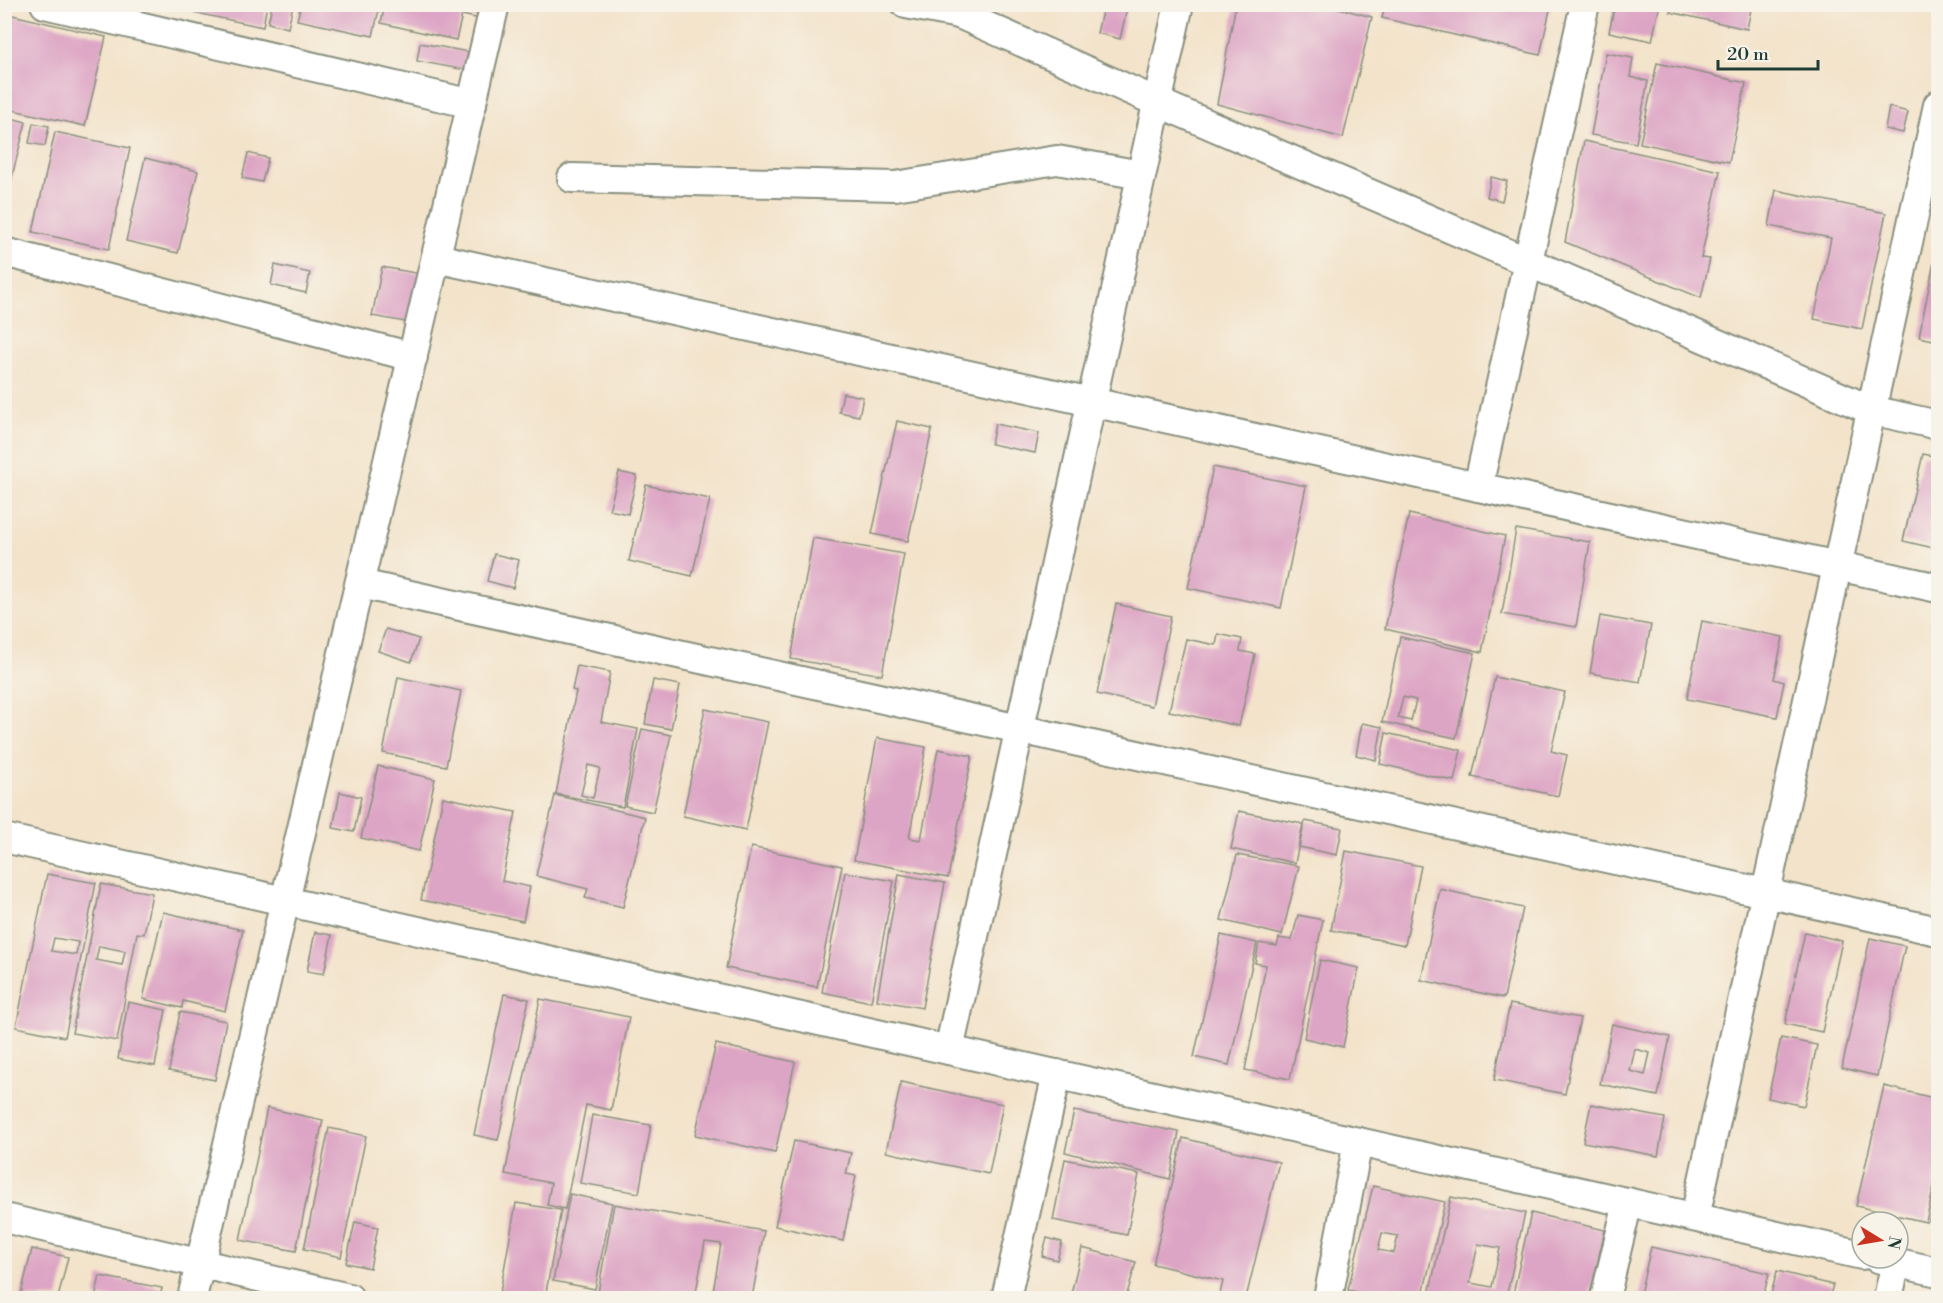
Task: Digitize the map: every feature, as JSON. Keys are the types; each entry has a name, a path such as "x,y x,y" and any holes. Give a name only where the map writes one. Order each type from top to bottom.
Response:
{"street":[{"path":"45,4 472,104"},
{"path":"192,1299 495,4"},
{"path":"906,4 955,9 1157,102 1871,410 1938,425"},
{"path":"949,1050 1179,4"},
{"path":"1478,487 1585,4"},
{"path":"1695,1217 1938,105"},
{"path":"572,177 895,186 1057,160 1141,175"},
{"path":"4,252 413,357"},
{"path":"436,258 1938,588"},
{"path":"360,585 1938,932"},
{"path":"4,838 1850,1252"},
{"path":"1006,1299 1057,1074"},
{"path":"1328,1299 1358,1142"},
{"path":"1605,1299 1628,1202"},
{"path":"4,1218 350,1299"},
{"path":"1910,1266 1938,1272"},
{"path":"1887,1270 1888,1299"}],"building":[{"path":"198,4 267,4 263,27 196,13"},
{"path":"385,4 483,4 480,19 462,15 456,40 381,23"},
{"path":"1104,4 1128,4 1120,39 1097,33"},
{"path":"1236,4 1323,4 1372,17 1343,138 1217,104"},
{"path":"1615,4 1660,4 1652,41 1609,32"},
{"path":"1672,4 1752,4 1747,29 1670,12"},
{"path":"272,5 293,5 288,28 268,23"},
{"path":"301,5 380,5 373,36 297,20"},
{"path":"1385,5 1551,5 1540,55 1382,18"},
{"path":"4,13 106,37 85,126 4,108"},
{"path":"420,43 469,52 465,70 417,61"},
{"path":"1606,53 1633,58 1630,77 1648,81 1636,143 1591,135"},
{"path":"1657,63 1746,83 1729,162 1640,143"},
{"path":"1889,107 1908,112 1903,133 1885,129"},
{"path":"4,116 26,122 10,184 4,183"},
{"path":"33,123 49,126 45,146 29,143"},
{"path":"55,132 130,148 109,249 33,232"},
{"path":"1584,141 1720,171 1701,258 1710,259 1701,298 1565,242"},
{"path":"248,153 268,158 262,182 242,178"},
{"path":"145,158 198,171 178,253 126,241"},
{"path":"1491,177 1507,181 1502,201 1487,197"},
{"path":"1776,190 1886,213 1862,329 1814,319 1831,238 1769,226"},
{"path":"1938,247 1938,341 1919,337"},
{"path":"275,265 310,273 306,293 271,285"},
{"path":"382,267 421,274 411,323 372,316"},
{"path":"843,393 863,397 859,416 839,412"},
{"path":"897,421 932,429 908,541 872,534"},
{"path":"995,424 1039,433 1035,453 991,444"},
{"path":"1923,454 1938,457 1938,549 1903,541"},
{"path":"1213,467 1306,486 1281,608 1188,588"},
{"path":"619,472 637,476 628,514 609,510"},
{"path":"646,485 710,499 692,576 629,561"},
{"path":"1409,514 1505,536 1482,652 1385,629"},
{"path":"1516,529 1590,542 1576,627 1502,614"},
{"path":"813,538 904,554 882,675 791,659"},
{"path":"494,554 519,560 513,588 487,581"},
{"path":"1116,604 1171,616 1152,706 1097,694"},
{"path":"1600,616 1651,625 1640,682 1590,673"},
{"path":"1702,621 1783,637 1774,679 1784,682 1777,717 1687,699"},
{"path":"386,629 419,639 411,662 378,651"},
{"path":"1218,634 1242,639 1240,651 1255,654 1239,726 1169,711 1186,639 1216,645"},
{"path":"1400,637 1475,653 1456,738 1382,722","holes":["1403,697 1416,700 1411,721 1398,718"]},
{"path":"577,666 610,672 601,722 638,729 623,807 556,794 576,691 572,690","holes":["588,765 600,768 593,798 581,795"]},
{"path":"398,677 461,691 446,766 383,753"},
{"path":"1495,677 1565,692 1551,751 1567,755 1558,796 1472,777"},
{"path":"653,680 680,685 671,729 645,724"},
{"path":"705,709 768,722 746,830 683,816"},
{"path":"1362,723 1382,727 1376,760 1356,755"},
{"path":"642,729 671,735 653,812 625,806"},
{"path":"1386,733 1461,750 1454,781 1380,764"},
{"path":"877,738 926,747 909,838 921,840 938,749 972,756 948,878 854,860"},
{"path":"378,766 435,779 419,851 361,838"},
{"path":"340,792 361,797 354,832 333,828"},
{"path":"555,795 645,817 623,907 585,898 588,889 536,876"},
{"path":"443,797 516,812 502,881 530,887 523,921 421,900"},
{"path":"1239,811 1303,824 1295,863 1231,849"},
{"path":"1305,821 1342,828 1337,855 1299,847"},
{"path":"751,847 842,866 817,987 726,968"},
{"path":"1346,851 1421,866 1405,945 1331,930"},
{"path":"1237,855 1299,866 1282,935 1221,920"},
{"path":"845,872 894,881 871,1002 822,992"},
{"path":"47,874 96,883 65,1037 16,1027","holes":["54,938 78,942 76,955 51,951"]},
{"path":"899,874 945,883 922,1008 877,1000"},
{"path":"101,884 152,893 144,934 137,933 117,1041 72,1033","holes":["99,946 125,951 122,965 96,960"]},
{"path":"1440,889 1523,908 1504,998 1421,980"},
{"path":"163,912 243,930 225,1011 183,1001 182,1008 143,999"},
{"path":"1298,915 1323,920 1290,1079 1245,1070 1266,965 1255,963 1259,943 1277,946 1279,938 1292,940"},
{"path":"315,932 332,935 324,974 307,971"},
{"path":"1805,932 1842,941 1822,1032 1785,1024"},
{"path":"1221,935 1257,943 1229,1065 1194,1057"},
{"path":"1870,938 1905,946 1877,1076 1842,1068"},
{"path":"1320,960 1359,968 1343,1047 1304,1038"},
{"path":"504,994 529,999 498,1140 474,1135"},
{"path":"540,999 629,1017 611,1110 586,1105 565,1209 547,1205 551,1183 505,1174"},
{"path":"128,1002 166,1010 155,1066 118,1059"},
{"path":"1510,1004 1580,1018 1565,1094 1494,1080"},
{"path":"180,1012 226,1021 215,1080 169,1071"},
{"path":"1612,1024 1670,1037 1658,1096 1600,1084","holes":["1635,1049 1650,1053 1645,1075 1630,1071"]},
{"path":"1781,1038 1817,1045 1804,1106 1768,1098"},
{"path":"716,1044 795,1062 775,1153 695,1135"},
{"path":"901,1082 1003,1104 989,1174 886,1152"},
{"path":"1884,1086 1938,1099 1938,1168 1926,1222 1910,1218 1910,1210 1874,1210 1856,1206"},
{"path":"1591,1104 1665,1118 1658,1156 1583,1142"},
{"path":"267,1108 323,1120 296,1251 240,1240"},
{"path":"1074,1111 1179,1132 1170,1179 1065,1152"},
{"path":"592,1115 651,1125 639,1193 580,1183"},
{"path":"329,1128 366,1136 341,1257 304,1249"},
{"path":"1183,1138 1279,1162 1246,1298 1219,1298 1223,1281 1153,1264"},
{"path":"794,1141 851,1153 846,1174 856,1176 843,1241 775,1226"},
{"path":"1065,1159 1139,1174 1127,1235 1053,1220"},
{"path":"1938,1180 1938,1224 1929,1222"},
{"path":"1373,1186 1445,1202 1422,1298 1383,1298 1348,1290","holes":["1382,1233 1398,1236 1394,1253 1378,1250"]},
{"path":"570,1194 612,1203 595,1289 553,1281"},
{"path":"1451,1197 1525,1213 1506,1298 1428,1298","holes":["1478,1244 1500,1248 1492,1287 1470,1283"]},
{"path":"516,1203 561,1210 545,1298 499,1298"},
{"path":"614,1204 764,1231 752,1298 712,1298 721,1244 705,1242 695,1298 597,1298"},
{"path":"1531,1213 1605,1230 1589,1298 1512,1298"},
{"path":"355,1222 378,1227 370,1268 346,1263"},
{"path":"1047,1238 1062,1242 1057,1260 1042,1256"},
{"path":"1651,1247 1769,1273 1763,1298 1683,1298 1666,1295 1665,1298 1639,1298"},
{"path":"1082,1248 1136,1262 1126,1298 1070,1298"},
{"path":"32,1249 68,1257 58,1298 20,1298"},
{"path":"1777,1271 1833,1285 1829,1298 1770,1298"},
{"path":"100,1276 162,1288 160,1298 95,1298"}]}
